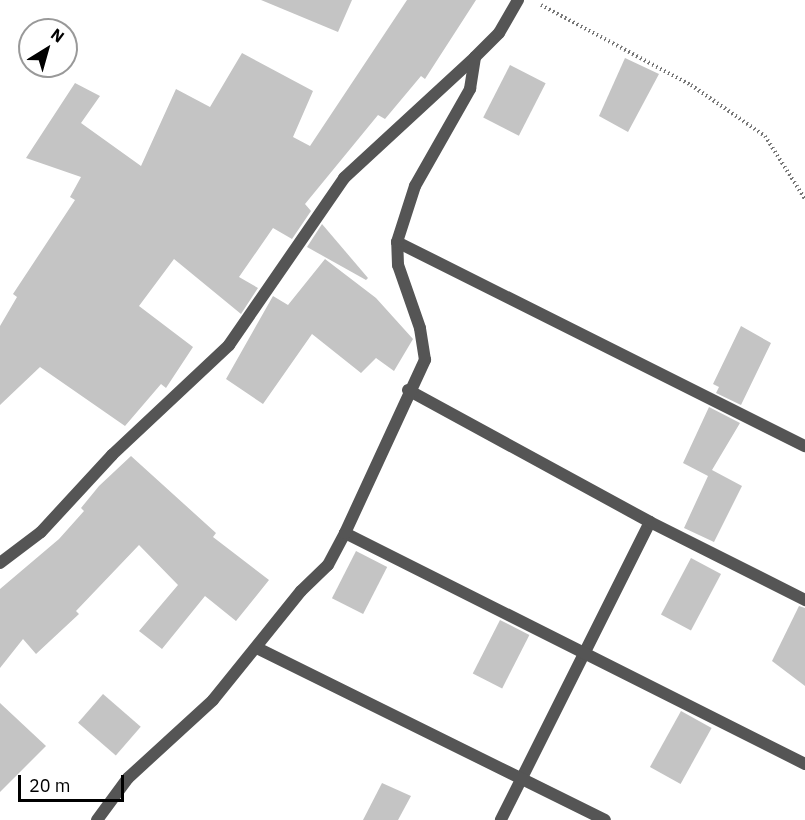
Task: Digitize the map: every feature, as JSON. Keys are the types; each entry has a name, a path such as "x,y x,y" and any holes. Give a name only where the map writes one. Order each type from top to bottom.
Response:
{"street":[{"path":"0,563 41,532 112,455 229,345 344,178 476,57 499,33 518,0"},
{"path":"97,820 128,777 213,700 301,591 328,565 345,533 408,390 425,360 420,328 398,265 397,242 415,186 470,89 476,57"},
{"path":"397,242 805,446"},
{"path":"408,390 651,522 805,600"},
{"path":"501,820 524,779 583,651 651,522"},
{"path":"345,533 805,764"},
{"path":"256,648 605,820"}],"path":[{"path":"532,0 690,86 765,136 805,199"}],"building":[{"path":"261,0 352,0 338,32"},
{"path":"407,0 476,0 425,79 421,76 385,119 378,115 305,204 311,211 292,239 273,228 239,277 258,288 241,314 174,259 139,306 193,347 166,388 161,384 125,426 40,367 0,405 0,326 17,297 13,294 75,200 70,197 81,177 26,158 75,83 100,96 81,123 141,166 176,89 210,107 242,53 313,91 293,137 310,146"},
{"path":"625,58 659,74 628,132 599,116"},
{"path":"510,65 546,83 519,136 483,118"},
{"path":"322,224 368,278 366,280 307,247"},
{"path":"325,259 376,298 413,339 394,371 376,358 361,373 312,334 263,404 226,379 273,296 288,305"},
{"path":"741,326 771,343 741,405 716,393 719,387 713,384"},
{"path":"709,407 740,423 712,470 742,486 714,542 684,528 708,476 683,463"},
{"path":"131,456 216,533 213,537 269,580 236,621 205,596 162,649 139,631 178,585 139,545 76,611 79,614 36,654 23,639 0,668 0,589 59,539 84,511 81,508 99,486"},
{"path":"356,551 387,567 363,614 332,598"},
{"path":"691,558 721,574 691,630 661,615"},
{"path":"799,606 805,608 805,686 772,661"},
{"path":"500,620 529,635 502,688 473,673"},
{"path":"103,694 141,727 116,755 78,723"},
{"path":"0,703 46,746 0,792"},
{"path":"681,711 712,728 681,784 650,767"},
{"path":"382,783 411,796 398,820 363,820"}]}
